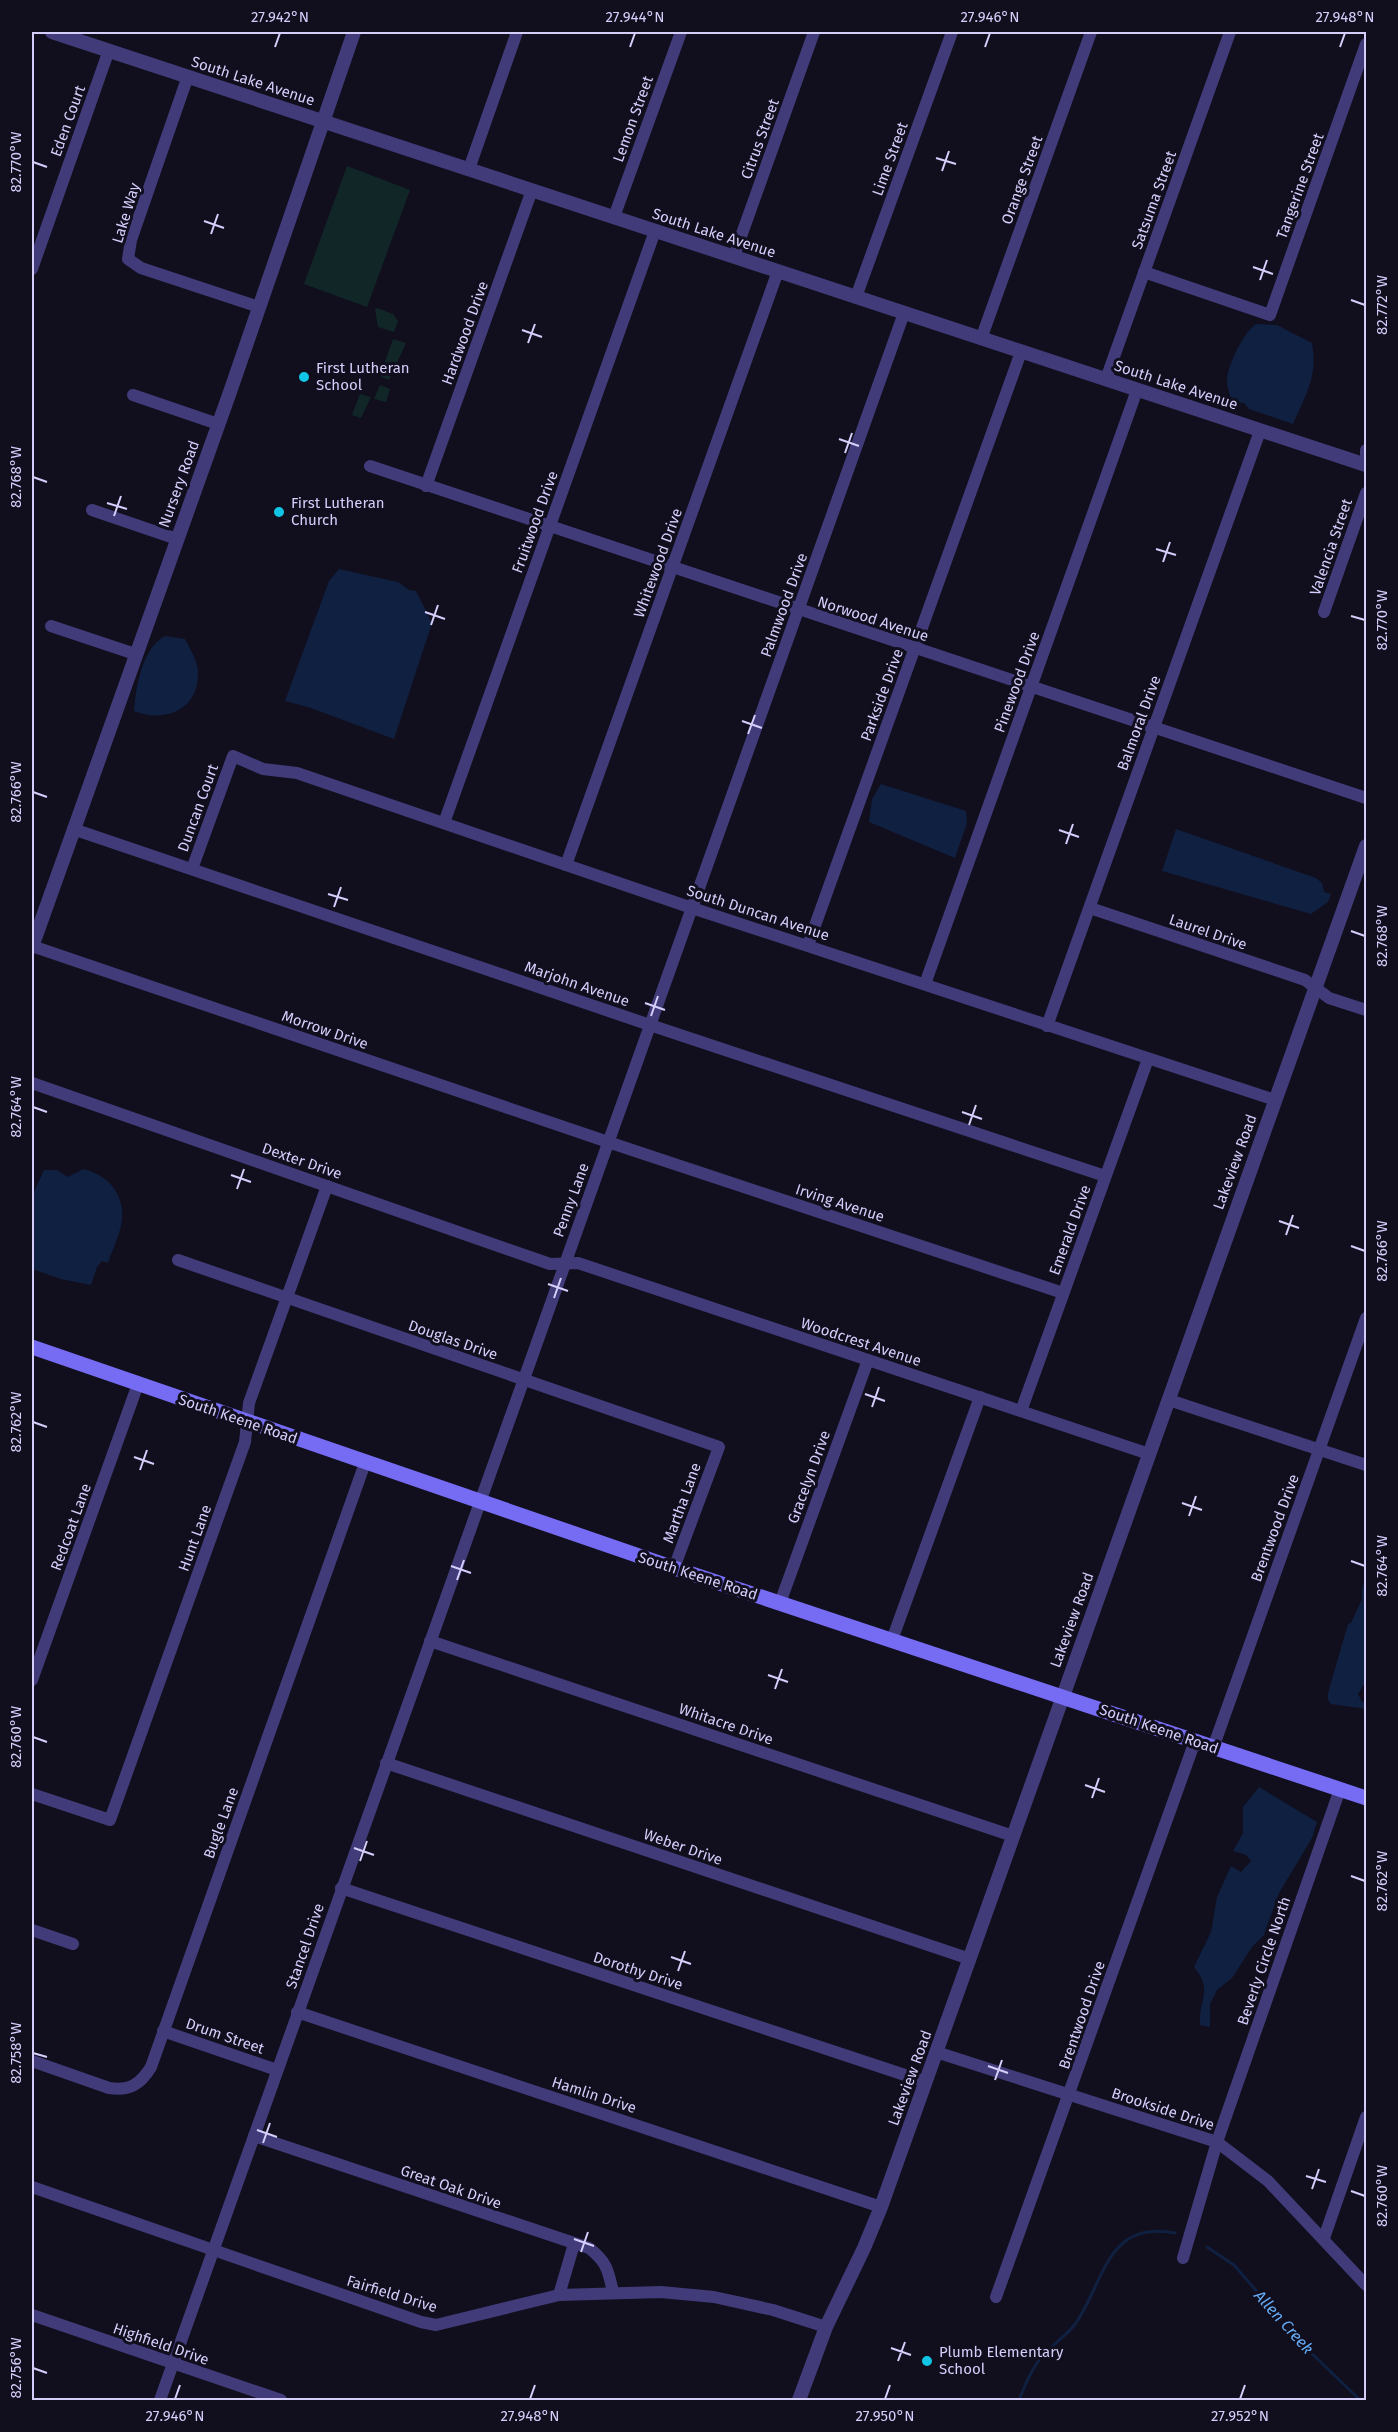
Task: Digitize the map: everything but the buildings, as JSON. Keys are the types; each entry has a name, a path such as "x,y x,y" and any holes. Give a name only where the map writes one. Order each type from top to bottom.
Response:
{"main road":[{"name":"South Keene Road","path":"32,1347 674,1568 1366,1798"}],"street":[{"name":"South Lake Avenue","path":"52,32 1366,465"},
{"name":"Nursery Road","path":"32,947 260,307 354,32"},
{"path":"469,169 518,32"},
{"name":"Lemon Street","path":"614,218 681,32"},
{"name":"Citrus Street","path":"734,256 814,32"},
{"name":"Lime Street","path":"856,297 952,32"},
{"name":"Orange Street","path":"981,339 1091,32"},
{"name":"Satsuma Street","path":"1106,379 1230,32"},
{"name":"Tangerine Street","path":"1144,272 1270,315 1366,44"},
{"name":"Eden Court","path":"32,269 109,50"},
{"name":"Lake Way","path":"188,76 131,240 128,259 141,268 260,307"},
{"name":"Hardwood Drive","path":"426,486 532,190"},
{"name":"Fruitwood Drive","path":"444,823 655,231"},
{"name":"Whitewood Drive","path":"566,865 778,271"},
{"name":"Palmwood Drive","path":"692,908 904,313"},
{"name":"Parkside Drive","path":"808,945 1021,352"},
{"name":"Pinewood Drive","path":"925,984 1137,390"},
{"path":"133,394 218,424"},
{"name":"Balmoral Drive","path":"1047,1026 1260,431"},
{"path":"1366,450 1366,455"},
{"name":"Norwood Avenue","path":"370,466 1366,798"},
{"name":"Valencia Street","path":"1324,612 1366,493"},
{"path":"92,510 177,539"},
{"path":"51,626 135,654"},
{"name":"South Duncan Avenue","path":"233,756 263,769 297,773 692,908 1275,1100"},
{"name":"Duncan Court","path":"192,869 233,756"},
{"name":"Marjohn Avenue","path":"74,830 1105,1176"},
{"name":"Lakeview Road","path":"799,2400 826,2327 881,2207 1366,846"},
{"name":"Penny Lane","path":"479,1502 692,908"},
{"name":"Laurel Drive","path":"1090,908 1305,980 1316,988"},
{"name":"Morrow Drive","path":"32,947 608,1142"},
{"path":"1316,988 1329,998 1366,1010"},
{"name":"Emerald Drive","path":"1021,1411 1148,1059"},
{"name":"Dexter Drive","path":"32,1083 550,1264 564,1263"},
{"name":"Irving Avenue","path":"608,1142 1063,1293"},
{"name":"Hunt Lane","path":"32,1794 110,1820 245,1442 249,1403 327,1186"},
{"name":"Douglas Drive","path":"178,1260 719,1447"},
{"name":"Woodcrest Avenue","path":"564,1263 578,1263 1149,1454"},
{"name":"Brentwood Drive","path":"1213,1748 1366,1318"},
{"name":"Gracelyn Drive","path":"780,1603 867,1360"},
{"name":"Redcoat Lane","path":"32,1680 138,1384"},
{"path":"892,1641 980,1397"},
{"path":"1169,1400 1366,1465"},
{"name":"Martha Lane","path":"674,1568 719,1447"},
{"name":"Bugle Lane","path":"32,2061 109,2088 122,2090 133,2087 144,2080 151,2067 365,1463"},
{"name":"Stancel Drive","path":"159,2400 479,1502"},
{"name":"Whitacre Drive","path":"430,1641 1013,1836"},
{"name":"Brentwood Drive","path":"996,2297 1195,1741"},
{"name":"Weber Drive","path":"386,1763 970,1959"},
{"name":"Beverly Circle North","path":"1183,2258 1217,2142 1340,1790"},
{"name":"Dorothy Drive","path":"341,1888 926,2082"},
{"path":"32,1930 73,1944"},
{"name":"Hamlin Drive","path":"297,2012 881,2207"},
{"name":"Drum Street","path":"163,2031 277,2070"},
{"name":"Brookside Drive","path":"936,2052 1217,2142 1268,2181 1366,2285"},
{"path":"1324,2238 1366,2117"},
{"name":"Great Oak Drive","path":"254,2136 589,2248 602,2258 608,2270 613,2292"},
{"name":"Fairfield Drive","path":"32,2187 420,2322 436,2325 559,2295 661,2292 714,2297 772,2310 826,2327"},
{"path":"559,2295 574,2244"},
{"name":"Highfield Drive","path":"32,2315 281,2400"}],"green space":[{"path":"347,166 410,190 367,307 304,284"},
{"path":"375,309 393,314 398,321 394,332 378,327"},
{"path":"393,339 406,343 389,380 380,376"},
{"path":"380,385 390,389 386,402 374,399"},
{"path":"360,394 371,397 361,418 352,415"}],"water":[{"path":"1256,324 1277,325 1312,343 1312,375 1293,424 1249,409 1244,403 1231,401 1227,381 1230,367 1241,342"},
{"path":"339,569 398,582 409,590 416,591 432,623 394,739 311,708 285,701 329,581"},
{"path":"165,636 185,639 194,656 198,674 192,697 177,711 167,714 145,714 134,711 136,691 146,659 151,649"},
{"path":"881,784 966,811 967,823 955,858 869,822 872,799"},
{"path":"1176,829 1316,878 1322,883 1324,892 1331,894 1328,902 1311,914 1162,871"},
{"path":"84,1169 109,1182 120,1199 122,1208 121,1226 108,1263 102,1261 97,1267 91,1285 61,1279 32,1269 32,1196 44,1170 57,1170 67,1177"},
{"path":"1366,1578 1366,1681 1358,1694 1362,1702 1366,1702 1366,1709 1331,1704 1328,1700 1328,1693 1348,1624 1351,1623 1362,1599 1362,1589"},
{"path":"1259,1787 1317,1822 1312,1838 1279,1893 1264,1935 1252,1947 1232,1978 1217,1990 1210,2004 1210,2027 1200,2025 1204,1989 1200,1975 1194,1967 1211,1932 1217,1897 1231,1866 1241,1872 1251,1861 1246,1855 1233,1851 1243,1833 1243,1807"}],"waterway":[{"name":"Allen Creek","path":"1019,2400 1037,2363 1076,2323 1102,2272 1121,2244 1135,2236 1152,2231 1175,2233"},
{"name":"Allen Creek","path":"1207,2247 1234,2265 1304,2346 1360,2400"}],"place":[{"name":"First Lutheran School","path":"304,377"},
{"name":"First Lutheran Church","path":"279,512"},
{"name":"Plumb Elementary School","path":"927,2361"}]}
